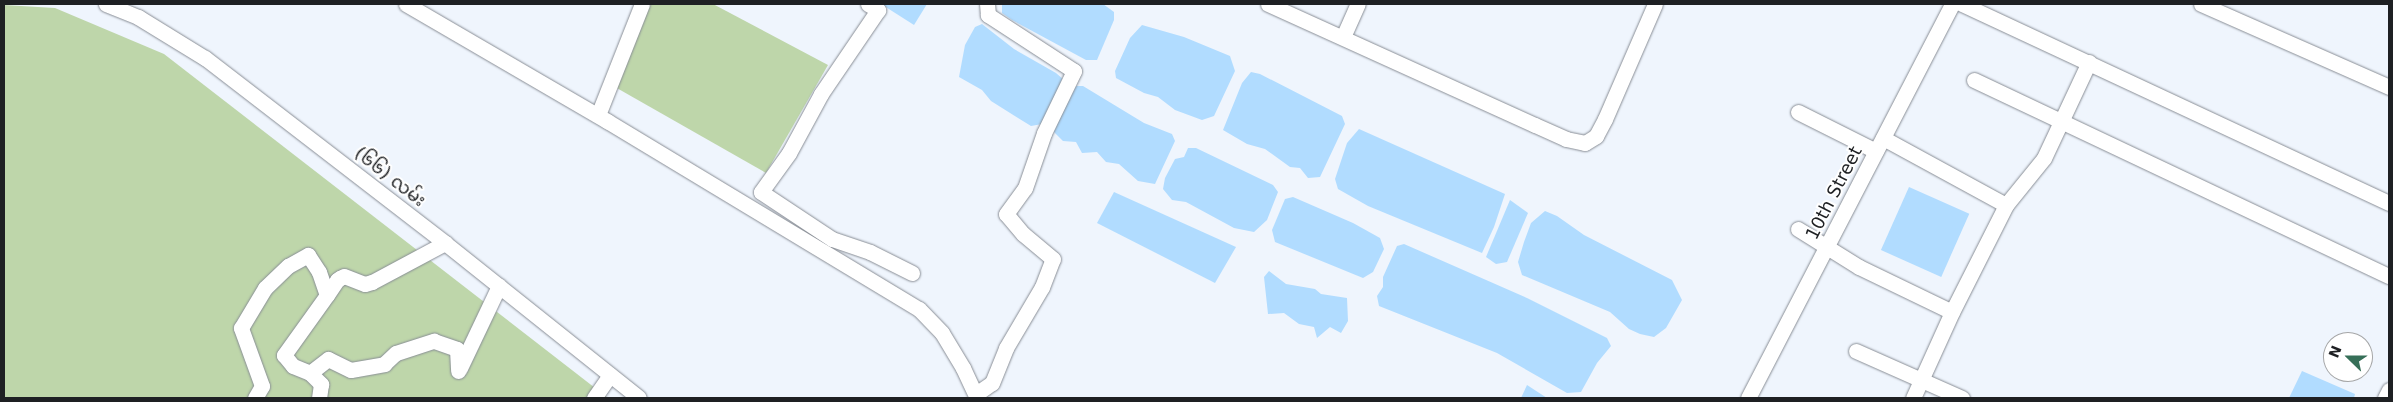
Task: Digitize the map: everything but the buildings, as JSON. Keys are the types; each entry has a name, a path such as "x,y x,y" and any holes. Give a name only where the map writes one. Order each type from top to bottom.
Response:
{"street":[{"name":"(၆၆) လမ်း","path":"106,4 138,17 205,58 445,243 640,398"},
{"path":"406,4 598,115 919,309 942,332 976,396 992,383 1006,348 1042,287 1053,259 1023,234 1006,214 1025,188 1044,133 1074,71 988,15 987,4"},
{"path":"598,115 642,4"},
{"path":"868,4 878,10 821,94 789,153 761,192 832,239 870,252 912,273"},
{"path":"1268,4 1566,139 1585,143 1596,136 1606,119 1655,4"},
{"path":"1343,37 1358,4"},
{"name":"10th Street","path":"1748,398 1828,248 1952,4"},
{"path":"1962,4 2389,203"},
{"path":"2201,4 2389,87"},
{"path":"1913,398 1952,312 2006,205 2040,166 2089,62"},
{"path":"1974,80 2061,123 2389,276"},
{"path":"1798,112 1880,145 2006,205"},
{"path":"1798,229 1859,267 1952,312"},
{"path":"320,398 321,384 310,373 293,366 284,355 337,280 344,276 365,284 372,282 445,243"},
{"path":"256,398 262,386 241,328 265,288 288,266 308,255 319,272 327,295"},
{"path":"310,373 328,359 351,370 384,364 396,353 434,341 457,349 458,371 499,286"},
{"path":"1856,351 1962,398"},
{"path":"594,398 610,375"},
{"path":"2385,398 2389,390"}],"green space":[{"path":"647,4 713,4 828,65 766,173 615,87"},
{"path":"4,5 55,8 164,54 608,398 4,398"}],"water":[{"path":"881,4 927,4 914,25"},
{"path":"1002,4 1103,4 1114,12 1114,20 1097,60 1086,60 1012,20 1002,13"},
{"path":"982,24 1014,49 1056,73 1064,80 1042,124 1031,126 991,101 982,90 959,77 965,45 975,27"},
{"path":"1142,25 1184,37 1230,56 1235,71 1214,116 1202,120 1175,110 1158,97 1144,93 1116,78 1115,71 1130,38"},
{"path":"1251,72 1260,74 1342,116 1345,124 1320,177 1308,178 1300,168 1290,167 1265,149 1247,144 1223,130 1242,83"},
{"path":"1073,86 1083,86 1144,123 1172,134 1175,141 1155,184 1138,181 1119,164 1106,162 1097,152 1082,153 1076,142 1063,141 1053,131"},
{"path":"1359,129 1505,194 1494,227 1482,253 1368,206 1338,189 1335,179 1347,143"},
{"path":"1188,148 1196,148 1273,185 1278,192 1267,220 1254,232 1234,228 1186,202 1172,200 1163,189 1165,178 1175,159 1184,157"},
{"path":"1909,187 1969,214 1941,277 1881,250"},
{"path":"1114,192 1236,247 1215,283 1097,223"},
{"path":"1293,197 1353,223 1380,238 1384,249 1373,272 1363,278 1275,242 1272,230 1285,199"},
{"path":"1510,200 1528,213 1507,262 1496,264 1486,257"},
{"path":"1545,211 1557,216 1584,235 1672,280 1682,300 1666,328 1654,337 1640,334 1629,329 1610,312 1522,275 1518,262 1524,242 1531,223"},
{"path":"1404,244 1527,298 1607,338 1611,346 1597,363 1581,392 1567,393 1497,353 1379,306 1377,296 1383,287 1383,277 1397,246"},
{"path":"1269,271 1286,284 1315,289 1321,294 1347,298 1348,321 1341,333 1330,327 1317,338 1314,327 1299,324 1284,313 1268,314 1264,277"},
{"path":"2302,371 2323,380 2323,382 2327,382 2355,394 2354,398 2289,398"},
{"path":"1527,385 1547,398 1521,398"}]}
